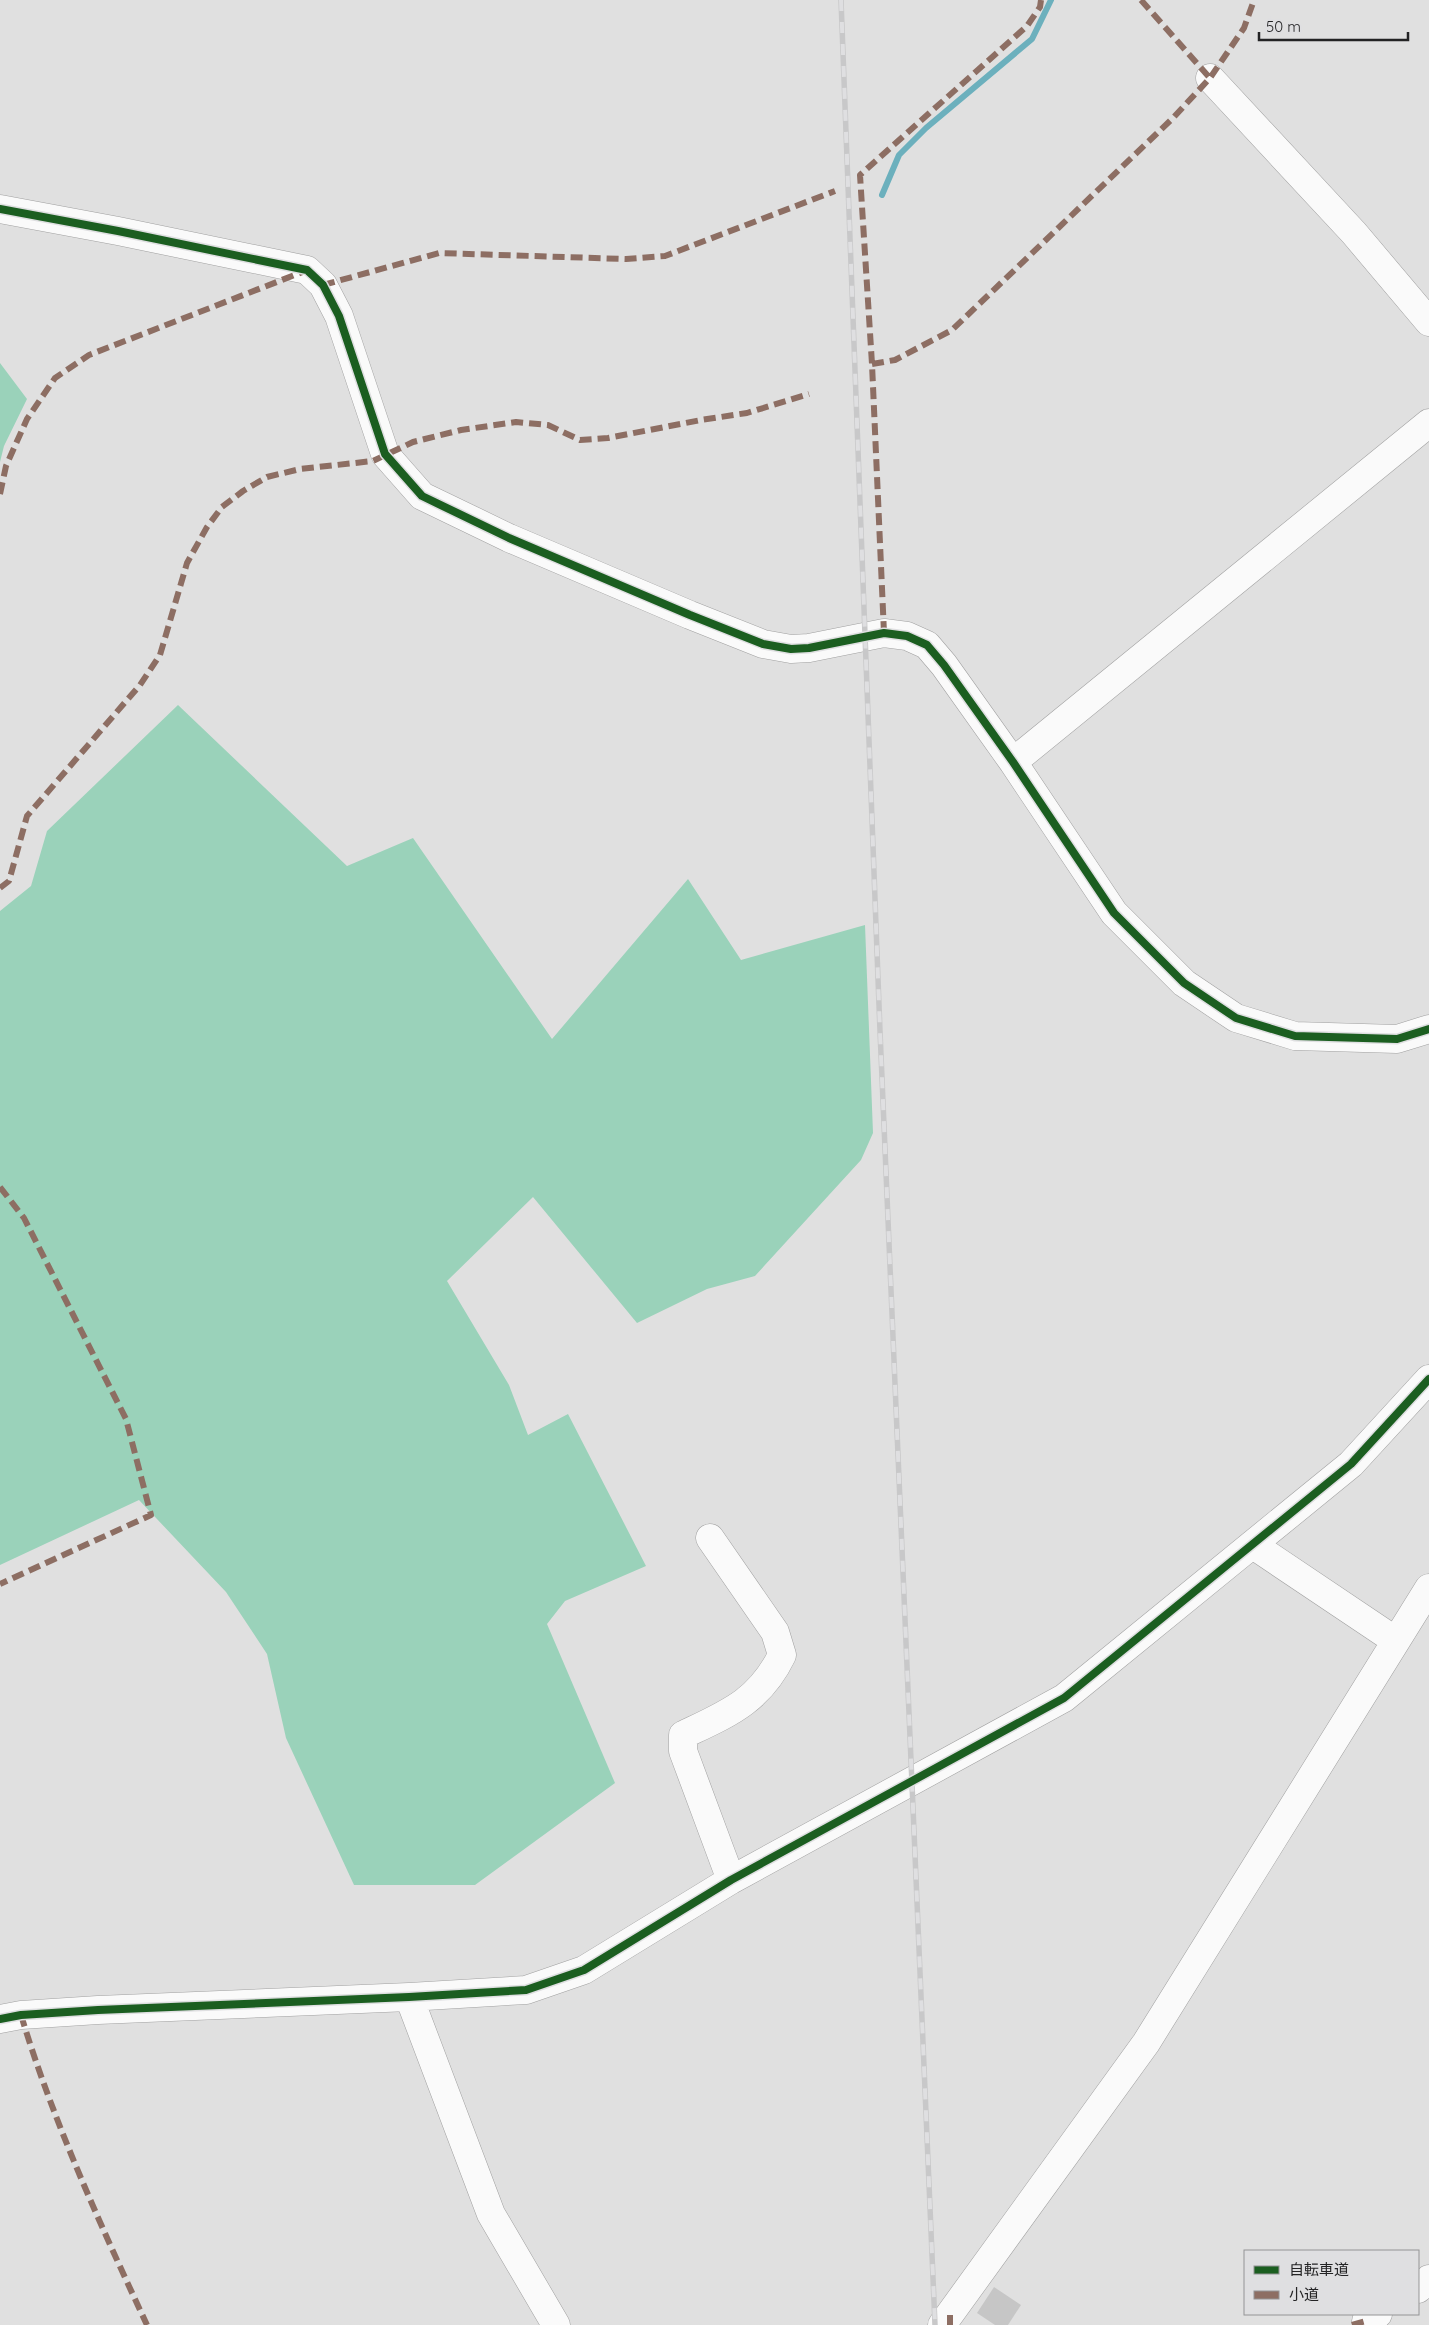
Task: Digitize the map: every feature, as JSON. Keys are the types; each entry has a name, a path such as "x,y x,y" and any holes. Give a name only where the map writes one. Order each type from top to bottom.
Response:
{"street":[{"path":"1210,78 1354,232 1429,322"},
{"path":"0,209 118,230 307,270 323,285 339,316 385,454 422,496 509,538 764,644 792,649 825,645 884,633 907,636 927,646 944,665 1013,762 1114,913 1184,983 1236,1018 1295,1036 1397,1039 1429,1029"},
{"path":"1013,762 1429,423"},
{"path":"0,2019 21,2014 526,1990 584,1970 731,1880 1064,1698 1351,1464 1429,1379"},
{"path":"710,1538 775,1632 782,1655 772,1676 753,1695 729,1713 683,1735 683,1751 731,1880"},
{"path":"1252,1545 1396,1641"},
{"path":"942,2325 1146,2043 1429,1588"},
{"path":"409,1997 491,2214 556,2325"},
{"path":"1419,2288 1429,2279"},
{"path":"1371,2325 1366,2321 1376,2315"}],"green space":[{"path":"0,363 27,399 4,446 0,462"},
{"path":"178,705 347,866 413,838 552,1039 688,879 741,960 865,925 873,1133 861,1160 755,1276 707,1289 637,1323 533,1197 447,1281 509,1385 528,1435 568,1414 646,1566 565,1601 547,1624 615,1783 475,1885 354,1885 286,1738 267,1654 226,1592 139,1500 0,1565 0,911 31,886 47,831"}],"building":[{"path":"994,2287 1021,2305 1008,2325 995,2325 977,2313"}],"waterway":[{"path":"882,195 899,155 926,128 1032,39 1051,0"}],"railway":[{"path":"841,0 880,1031 935,2325"}],"marked path":[{"path":"884,633 872,364 860,175 1027,26 1040,7 1041,0"},
{"path":"1141,0 1210,78"},
{"path":"872,364 895,360 952,330 1173,118 1210,78 1244,28 1254,0"},
{"path":"323,285 439,253 626,259 665,256 835,191"},
{"path":"0,494 6,466 27,419 55,378 89,355 305,271"},
{"path":"0,888 9,881 27,816 140,685 160,655 187,563 207,527 222,507 243,491 267,477 300,469 373,461 413,442 461,430 516,422 548,425 580,440 608,438 747,413 809,394"},
{"path":"0,1187 24,1218 126,1419 151,1515 0,1584"},
{"path":"21,2015 63,2133 95,2210 147,2325"},
{"path":"950,2315 950,2325"},
{"path":"1352,2325 1366,2321"}],"cycle path":[{"path":"0,209 307,270 323,285 339,316 385,454 422,496 509,538 763,644 791,649 809,648 884,633 907,636 927,645 944,665 1013,762 1114,913 1184,983 1236,1018 1295,1036 1397,1039 1429,1029"},
{"path":"0,2019 21,2015 98,2010 409,1997 526,1990 584,1970 731,1880 1064,1698 1351,1464 1429,1379"}]}
